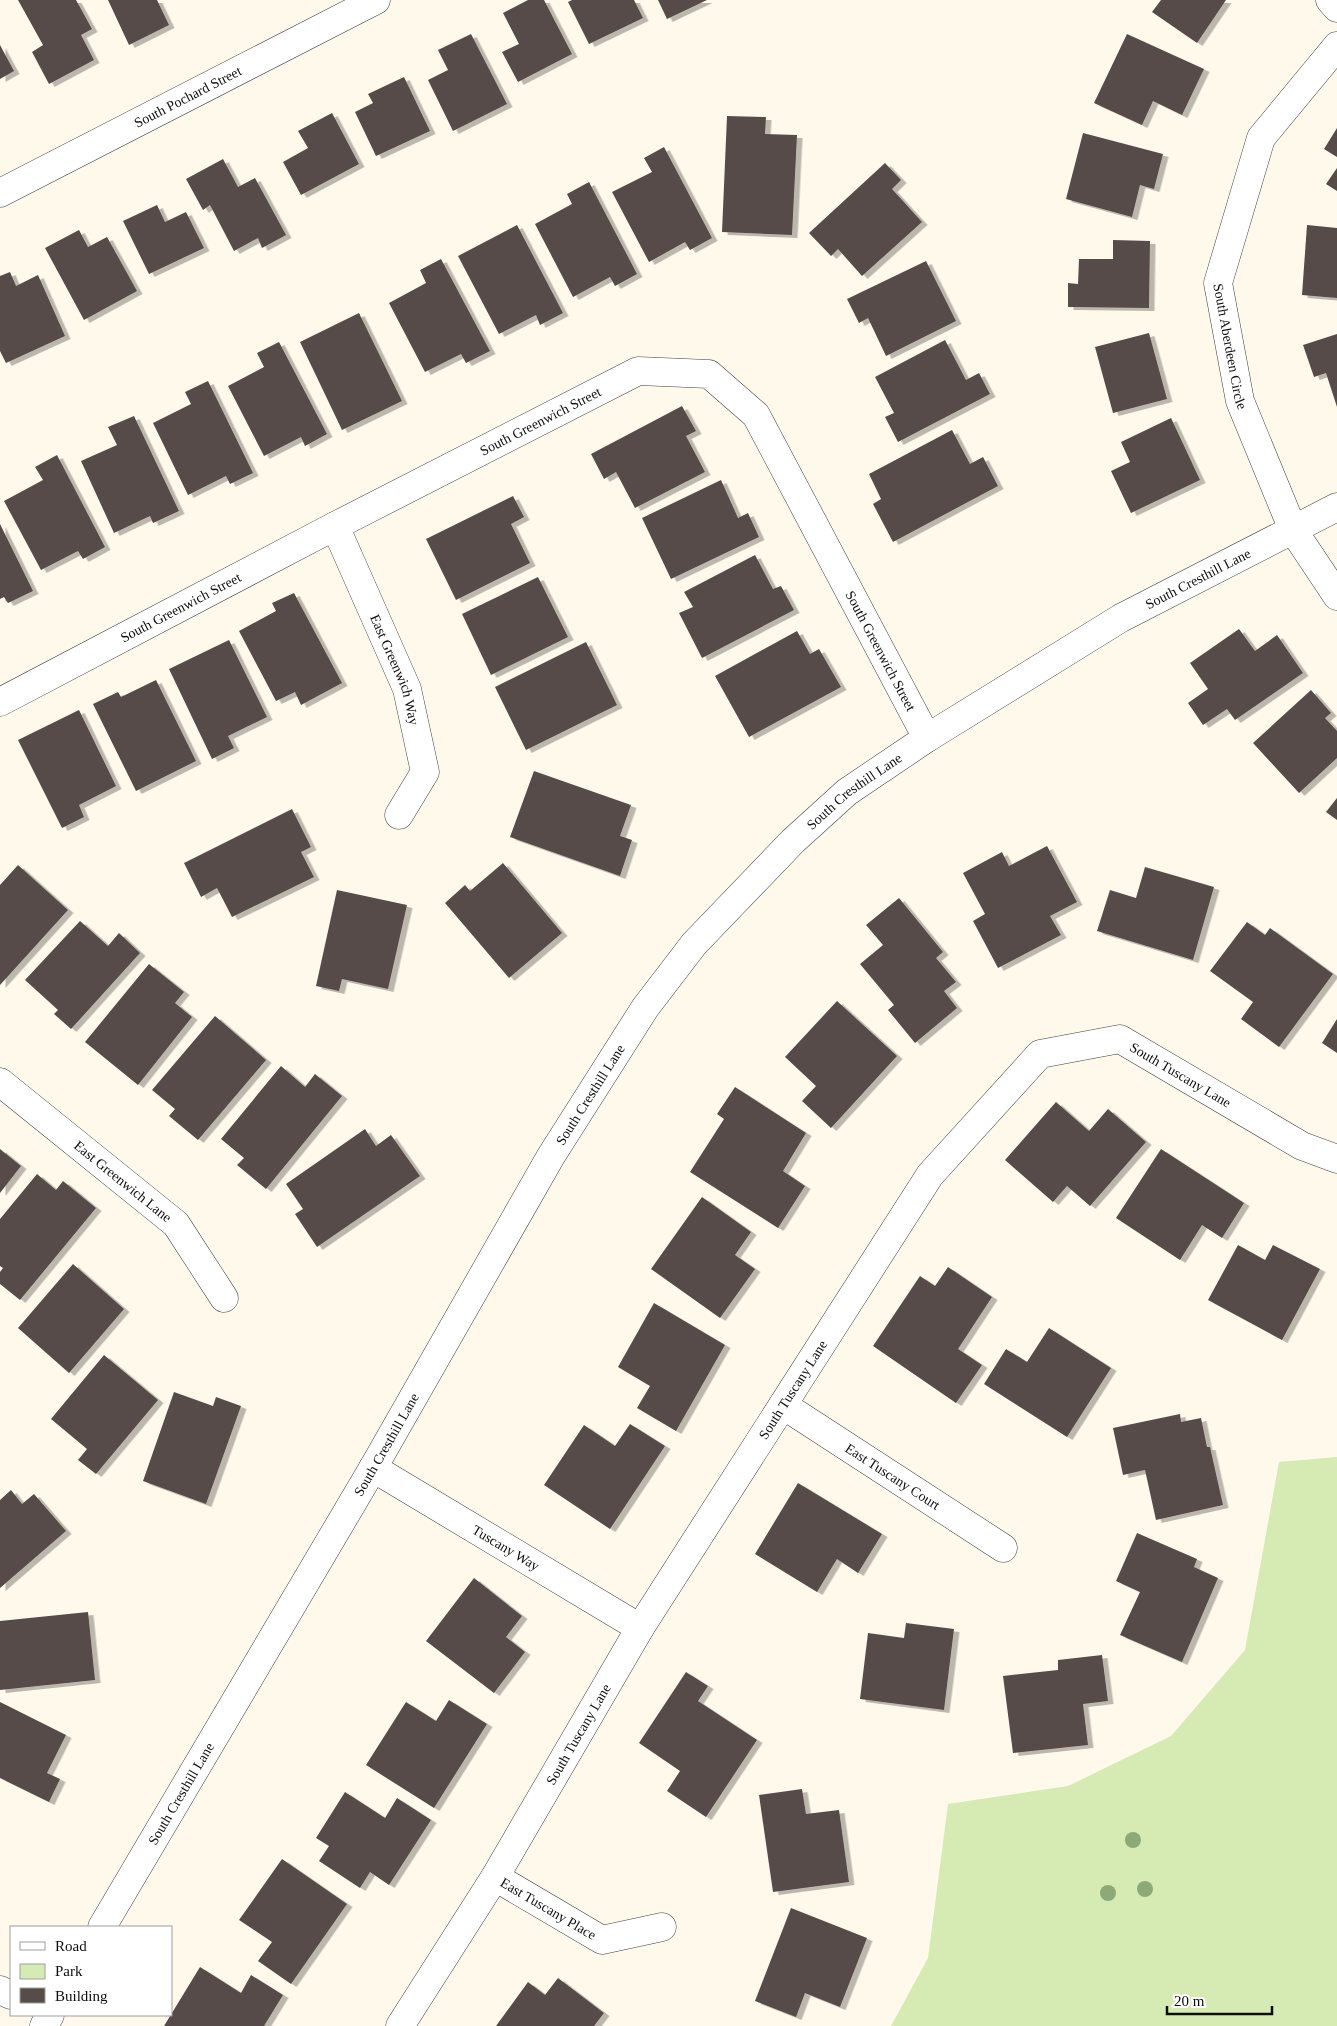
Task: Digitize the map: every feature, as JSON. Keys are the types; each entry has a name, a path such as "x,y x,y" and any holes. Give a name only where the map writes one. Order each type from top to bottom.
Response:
{"street":[{"name":"South Pochard Street","path":"0,193 376,0"},
{"path":"1330,0 1337,8"},
{"name":"South Aberdeen Circle","path":"1337,46 1261,138 1218,283 1240,402 1293,530 1337,596"},
{"name":"South Greenwich Street","path":"0,702 335,526 638,371 709,374 756,415 927,738"},
{"name":"South Cresthill Lane","path":"103,1926 373,1468 551,1156 645,1008 694,944 793,841 847,792 927,738 1121,618 1337,507"},
{"name":"East Greenwich Way","path":"335,526 407,689 425,772 399,815"},
{"name":"South Tuscany Lane","path":"400,2026 495,1877 640,1628 930,1175 1040,1054 1120,1039 1302,1146 1337,1159"},
{"name":"East Greenwich Lane","path":"0,1082 176,1224 224,1298"},
{"name":"East Tuscany Court","path":"783,1405 1003,1548"},
{"name":"Tuscany Way","path":"373,1468 640,1628"},
{"name":"East Tuscany Place","path":"495,1877 602,1940 662,1927"}],"green space":[{"path":"1337,1457 1337,2026 891,2026 928,1958 948,1804 1068,1786 1171,1736 1245,1650 1279,1462"}],"building":[{"path":"18,0 76,0 92,29 81,35 94,60 49,84 32,52 43,45"},
{"path":"108,0 157,0 169,25 129,45"},
{"path":"528,0 544,0 572,54 518,82 502,52 519,44 503,13"},
{"path":"572,0 634,0 643,18 589,44 568,2"},
{"path":"658,0 707,0 667,19"},
{"path":"1161,0 1226,0 1197,43 1152,12"},
{"path":"471,34 507,104 453,131 428,80 448,70 438,50"},
{"path":"1127,34 1204,69 1182,115 1153,101 1142,125 1094,103"},
{"path":"0,45 14,71 0,79"},
{"path":"404,77 430,131 376,156 355,112 373,103 368,94"},
{"path":"332,113 359,164 301,195 283,162 308,148 298,131"},
{"path":"727,116 766,117 765,134 797,135 792,235 722,232"},
{"path":"1337,128 1337,157 1324,149"},
{"path":"1083,133 1163,154 1154,189 1140,185 1132,217 1066,199"},
{"path":"664,147 712,238 690,250 685,242 649,262 612,192 652,172 644,158"},
{"path":"223,159 238,187 255,178 286,235 262,248 258,238 234,251 210,205 203,210 186,179"},
{"path":"885,163 901,180 892,189 922,222 862,276 838,249 831,256 809,233"},
{"path":"1337,168 1337,191 1326,184"},
{"path":"589,182 637,274 615,286 610,277 573,297 535,224 572,204 567,194"},
{"path":"157,205 165,222 186,212 204,248 149,274 123,221"},
{"path":"517,225 563,313 540,325 536,315 499,334 458,256"},
{"path":"1307,225 1337,228 1337,298 1302,295"},
{"path":"79,230 88,247 107,237 137,291 84,320 45,248"},
{"path":"1113,240 1150,241 1149,308 1068,307 1068,283 1078,284 1079,259 1113,259"},
{"path":"441,259 490,351 466,363 461,354 425,372 389,303 426,283 420,270"},
{"path":"926,261 956,321 886,356 868,318 859,323 847,299"},
{"path":"10,272 16,286 38,275 65,336 6,363 0,351 0,276"},
{"path":"359,313 402,401 342,430 300,342"},
{"path":"1149,333 1167,399 1113,413 1095,347"},
{"path":"1337,334 1337,407 1326,373 1314,377 1303,345"},
{"path":"945,340 966,380 979,373 990,394 898,442 885,417 894,413 875,377"},
{"path":"279,342 327,434 305,446 301,437 264,456 228,386 264,367 257,353"},
{"path":"208,381 253,473 230,484 226,476 188,495 153,423 191,404 185,392"},
{"path":"682,406 696,431 686,436 705,472 635,508 616,472 604,479 591,454"},
{"path":"134,416 179,511 153,523 150,516 114,533 81,461 117,445 108,427"},
{"path":"1171,418 1200,480 1131,513 1111,471 1130,462 1121,442"},
{"path":"952,430 970,464 983,457 998,486 893,542 873,504 881,499 869,474"},
{"path":"57,455 105,547 83,559 78,551 41,570 4,501 43,480 35,467"},
{"path":"721,480 738,518 748,513 759,537 671,579 642,518"},
{"path":"513,496 524,517 511,524 530,563 456,600 426,539"},
{"path":"0,524 33,591 8,603 4,597 0,599"},
{"path":"755,555 773,589 781,586 794,610 702,658 679,613 693,607 684,592"},
{"path":"538,577 568,637 491,675 462,614"},
{"path":"294,593 342,683 301,705 295,692 276,701 239,631 276,611 272,603"},
{"path":"1239,629 1255,651 1277,635 1303,673 1235,720 1227,709 1203,725 1188,703 1208,689 1190,663"},
{"path":"797,631 810,654 819,649 841,687 749,737 715,676"},
{"path":"229,640 267,717 228,736 234,748 212,759 169,669"},
{"path":"586,642 617,705 526,750 495,687"},
{"path":"156,680 196,761 136,791 93,704 118,692 121,697"},
{"path":"1311,690 1331,713 1325,718 1337,731 1337,758 1299,793 1253,743"},
{"path":"79,710 116,786 79,805 84,817 62,828 18,740"},
{"path":"534,771 631,805 620,836 632,840 620,876 510,837"},
{"path":"1337,798 1337,820 1326,812"},
{"path":"292,809 311,847 301,852 314,877 232,917 217,888 201,897 184,863"},
{"path":"1047,846 1077,902 1050,916 1061,935 998,968 973,921 985,914 963,873 1002,852 1009,866"},
{"path":"503,863 562,933 509,978 445,903 465,885 470,891"},
{"path":"18,865 68,910 0,985 0,885"},
{"path":"1145,867 1214,887 1193,960 1097,931 1110,890 1136,898"},
{"path":"337,890 407,905 388,989 342,979 339,991 316,986"},
{"path":"899,898 943,952 936,958 956,982 944,991 957,1008 915,1043 888,1010 894,1005 860,964 883,945 866,925"},
{"path":"80,921 108,946 119,933 140,953 71,1029 54,1014 58,1010 25,980"},
{"path":"1247,922 1265,935 1270,928 1333,974 1279,1047 1241,1019 1253,1002 1210,971"},
{"path":"149,964 184,992 175,1003 192,1017 138,1085 85,1042"},
{"path":"837,1001 897,1056 831,1128 802,1101 816,1086 785,1057"},
{"path":"215,1016 266,1060 198,1140 169,1116 175,1109 152,1090"},
{"path":"1337,1019 1337,1053 1322,1043"},
{"path":"281,1066 305,1087 315,1074 342,1096 266,1189 237,1165 244,1158 221,1139"},
{"path":"735,1087 806,1133 783,1171 805,1186 778,1228 690,1172 724,1119 717,1114"},
{"path":"1056,1102 1089,1131 1108,1109 1146,1142 1090,1206 1067,1186 1053,1202 1005,1160"},
{"path":"365,1129 376,1146 391,1135 420,1176 317,1247 295,1214 303,1209 286,1184"},
{"path":"0,1149 21,1166 0,1193"},
{"path":"1161,1149 1244,1203 1222,1238 1202,1225 1180,1260 1116,1218"},
{"path":"37,1174 56,1190 63,1181 96,1208 20,1300 0,1284 0,1272 3,1268 0,1266 0,1219"},
{"path":"702,1197 751,1232 735,1255 755,1269 720,1318 651,1269"},
{"path":"1238,1245 1265,1260 1273,1245 1320,1269 1282,1340 1208,1300"},
{"path":"73,1264 124,1309 69,1373 18,1328"},
{"path":"948,1267 992,1297 958,1349 982,1365 956,1403 873,1346 920,1276 935,1286"},
{"path":"654,1303 725,1345 676,1431 637,1408 650,1386 618,1367"},
{"path":"1049,1328 1111,1368 1067,1437 984,1384 1006,1349 1027,1362"},
{"path":"104,1355 158,1400 96,1474 78,1460 87,1449 51,1419"},
{"path":"174,1392 213,1406 216,1397 241,1406 206,1504 143,1481"},
{"path":"1180,1414 1181,1422 1201,1418 1207,1447 1210,1447 1223,1505 1156,1520 1145,1470 1123,1475 1113,1428"},
{"path":"630,1424 665,1446 610,1529 544,1485 584,1425 615,1446"},
{"path":"798,1483 882,1534 858,1573 837,1559 817,1592 755,1554"},
{"path":"11,1490 22,1504 34,1494 66,1531 0,1588 0,1500"},
{"path":"1137,1533 1197,1559 1194,1567 1218,1578 1182,1662 1120,1635 1140,1592 1116,1581"},
{"path":"474,1578 522,1616 506,1637 525,1652 494,1693 426,1641"},
{"path":"88,1612 95,1680 0,1690 0,1621"},
{"path":"906,1623 954,1629 944,1710 860,1699 868,1633 904,1638"},
{"path":"1102,1655 1108,1701 1083,1704 1088,1745 1013,1753 1003,1676 1058,1670 1058,1660"},
{"path":"686,1672 708,1686 698,1701 757,1740 706,1817 667,1791 680,1771 639,1743"},
{"path":"449,1700 487,1724 434,1808 366,1765 406,1702 436,1721"},
{"path":"0,1702 66,1735 47,1773 60,1779 49,1802 0,1778"},
{"path":"802,1789 806,1814 839,1810 849,1882 773,1892 759,1795"},
{"path":"345,1792 385,1818 397,1798 431,1820 389,1885 370,1872 360,1888 319,1861 329,1846 316,1838"},
{"path":"282,1859 347,1904 291,1984 258,1961 272,1942 239,1920"},
{"path":"791,1908 867,1938 840,2007 805,1993 796,2017 755,2001"},
{"path":"200,1967 241,1993 251,1975 283,1995 264,2026 164,2026 172,2016 172,2013"},
{"path":"558,1978 604,2013 594,2026 496,2026 528,1982 545,1995"}]}
